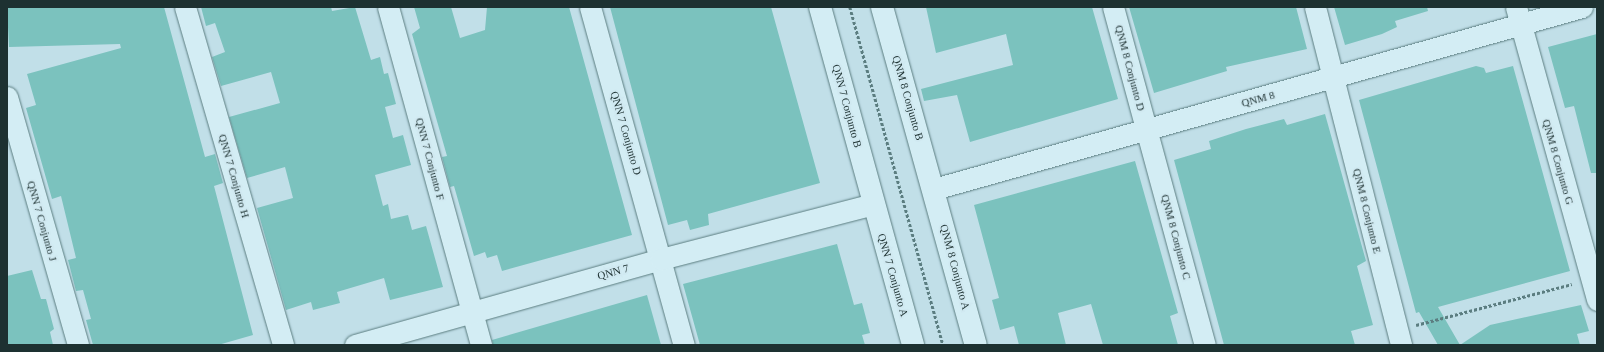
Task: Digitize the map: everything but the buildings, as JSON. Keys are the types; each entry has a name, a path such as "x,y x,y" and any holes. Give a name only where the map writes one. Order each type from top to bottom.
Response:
{"main road":[{"name":"QNN 7 Conjunto B","path":"820,7 873,204"},
{"name":"QNM 8 Conjunto B","path":"882,7 934,189"},
{"name":"QNM 8 Conjunto A","path":"934,189 976,345"},
{"name":"QNN 7 Conjunto A","path":"873,204 913,345"}],"street":[{"name":"QNN 7 Conjunto H","path":"185,7 283,345"},
{"name":"QNN 7 Conjunto F","path":"388,7 481,345"},
{"name":"QNN 7 Conjunto D","path":"590,7 684,345"},
{"name":"QNM 8 Conjunto D","path":"1113,7 1146,129"},
{"name":"QNM 8 Conjunto E","path":"1315,7 1399,337"},
{"name":"QNM 8","path":"934,189 1334,78 1518,15 1582,7"},
{"name":"QNM 8 Conjunto G","path":"1518,15 1597,300"},
{"name":"QNN 7 Conjunto J","path":"7,97 78,345"},
{"name":"QNM 8 Conjunto C","path":"1146,129 1205,345"},
{"name":"QNN 7","path":"355,345 661,259 873,204"}],"path":[{"path":"850,7 943,345"},
{"path":"1399,337 1591,279"}]}
